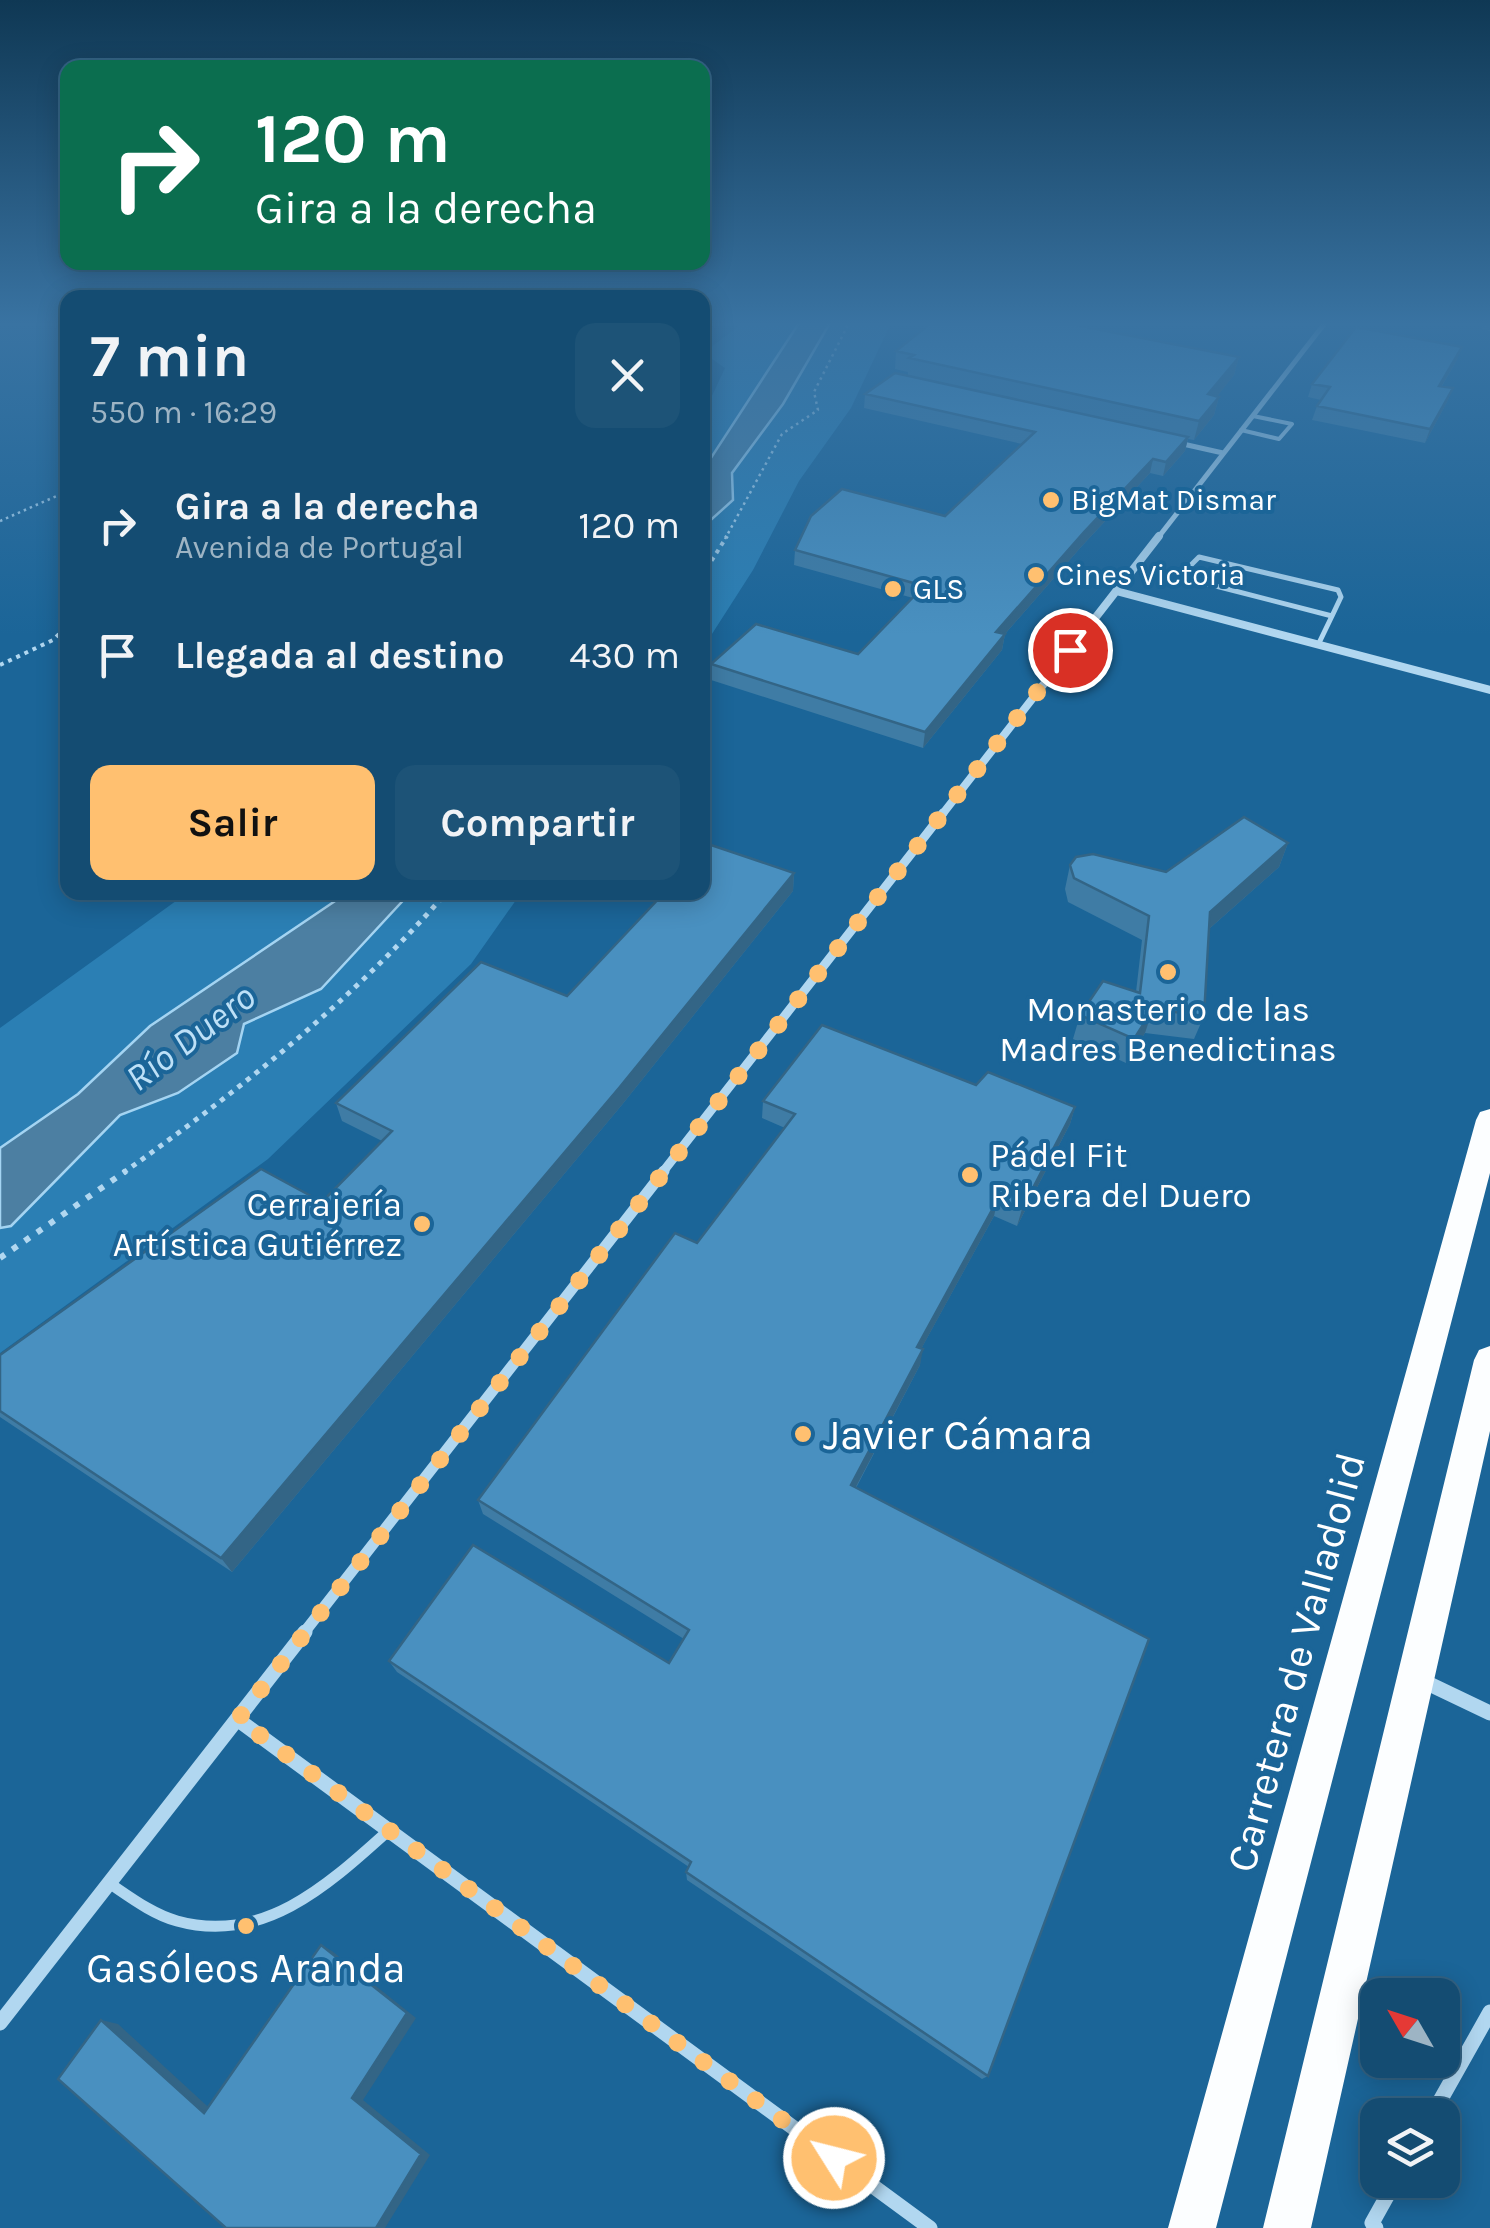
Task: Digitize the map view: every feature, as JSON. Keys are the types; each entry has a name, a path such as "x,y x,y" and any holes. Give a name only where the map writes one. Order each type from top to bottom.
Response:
{"highway":[{"name":"Carretera de Valladolid","path":"1192,2228 1490,1120"},
{"path":"1286,2228 1490,1360"}],"street":[{"path":"0,2023 1244,427"},
{"path":"1167,441 1223,453"},
{"path":"1116,591 1490,690"},
{"path":"1416,1678 1490,1713"},
{"path":"238,1719 930,2228"},
{"path":"1442,2098 1490,2012"},
{"path":"1376,2228 1372,2223 1386,2198"}],"lane":[{"path":"1242,430 1279,439 1289,427"},
{"path":"1318,645 1332,616 1341,597 1338,590 1212,558 1199,557 1186,570 1191,578 1208,584 1332,616"},
{"path":"109,1883 173,1920 212,1930 280,1914 312,1899 389,1830"}],"path":[{"path":"710,563 750,500 782,434 793,427"},
{"path":"0,521 60,495"},
{"path":"0,666 60,633"},
{"path":"0,1258 130,1170 338,1008 439,900"}],"shaded area":[{"path":"710,427 731,427 710,459"},
{"path":"766,427 837,427 799,481 753,570 710,637 710,521 733,500 732,473"},
{"path":"177,900 337,900 150,1026 78,1094 0,1148 0,1028"},
{"path":"404,900 516,900 471,964 268,1159 0,1353 0,1228 11,1226 120,1115 178,1093 244,1024 321,989"}],"water":[{"path":"731,427 766,427 732,473 733,500 710,521 710,459"},
{"name":"Río Duero","path":"337,900 404,900 321,989 244,1024 237,1053 178,1093 120,1115 11,1226 0,1228 0,1148 78,1094 150,1026"}],"building":[{"path":"1013,427 1142,427 1188,437 1166,462 1153,459 1084,532 996,632 1005,634 925,732 711,664 756,624 858,654 924,586 795,550 811,516 842,489 945,516 1035,432"},
{"name":"Monasterio de las Madres Benedictinas","path":"1244,817 1288,843 1210,912 1204,1016 1153,1009 1134,1039 1080,1015 1103,981 1140,993 1149,916 1074,878 1070,865 1076,857 1093,854 1166,872"},
{"path":"710,846 794,873 619,1088 221,1558 0,1411 0,1355 261,1169 322,1202 392,1131 336,1103 481,962 567,996 657,900 710,900"},
{"path":"822,1025 976,1085 988,1072 1075,1107 1022,1209 998,1199 917,1347 923,1349 851,1485 1149,1639 988,2076 686,1872 691,1862 389,1661 473,1545 669,1663 689,1630 478,1500 675,1233 697,1243 795,1114 763,1101"},
{"name":"Gasóleos Aranda","path":"321,1945 407,2013 352,2098 421,2154 376,2228 226,2228 58,2079 101,2020 204,2113"}],"place":[{"name":"BigMat Dismar","path":"1051,500"},
{"name":"Cines Victoria","path":"1036,575"},
{"name":"GLS","path":"893,589"},
{"name":"Monasterio de las Madres Benedictinas","path":"1168,972"},
{"name":"Pádel Fit Ribera del Duero","path":"970,1175"},
{"name":"Cerrajería Artística Gutiérrez","path":"422,1224"},
{"name":"Javier Cámara","path":"803,1434"},
{"name":"Gasóleos Aranda","path":"246,1926"}],"route":[{"path":"834,2158 238,1719 1070,650"}]}
